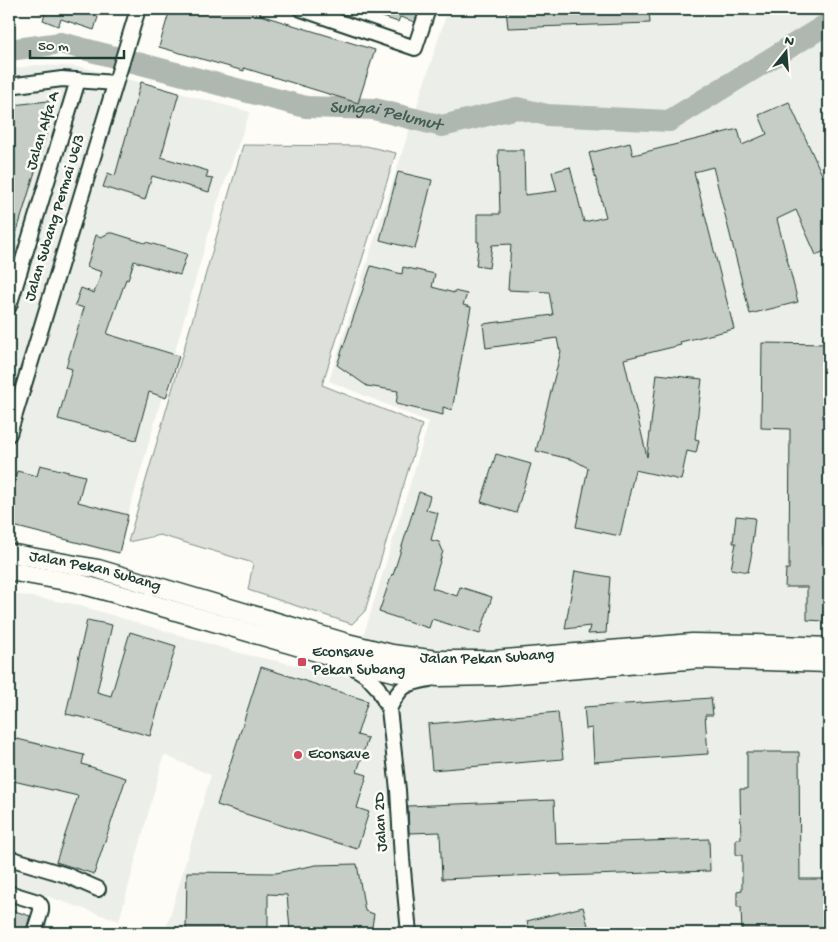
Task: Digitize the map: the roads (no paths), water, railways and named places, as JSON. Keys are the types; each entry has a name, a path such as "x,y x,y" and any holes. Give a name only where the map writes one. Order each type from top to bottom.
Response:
{"main road":[{"name":"Jalan Pekan Subang","path":"9,553 98,569 347,643 392,654 437,660 494,660 692,643 829,647"},
{"name":"Jalan Pekan Subang","path":"9,572 85,585 341,659 393,672 439,677 496,676 699,659 829,663"}],"street":[{"name":"Jalan Subang Permai U6/3","path":"9,434 12,414 138,9"},
{"path":"301,9 415,48 428,9"},
{"path":"9,86 62,79 115,84"},
{"name":"Jalan Alfa A","path":"9,306 78,80"},
{"name":"Jalan 2D","path":"341,659 366,675 378,688 389,709 398,790 409,933"},
{"path":"389,709 398,692 410,683 439,677"},
{"path":"9,858 66,875 98,889"},
{"path":"9,894 38,902 41,906 34,933"}],"waterway":[{"name":"Sungai Pelumut","path":"9,50 61,43 306,107 374,109 442,126 517,108 547,115 669,121 829,23"}],"place":[{"name":"Econsave Pekan Subang","path":"302,662"},
{"name":"Econsave","path":"298,755"}]}
